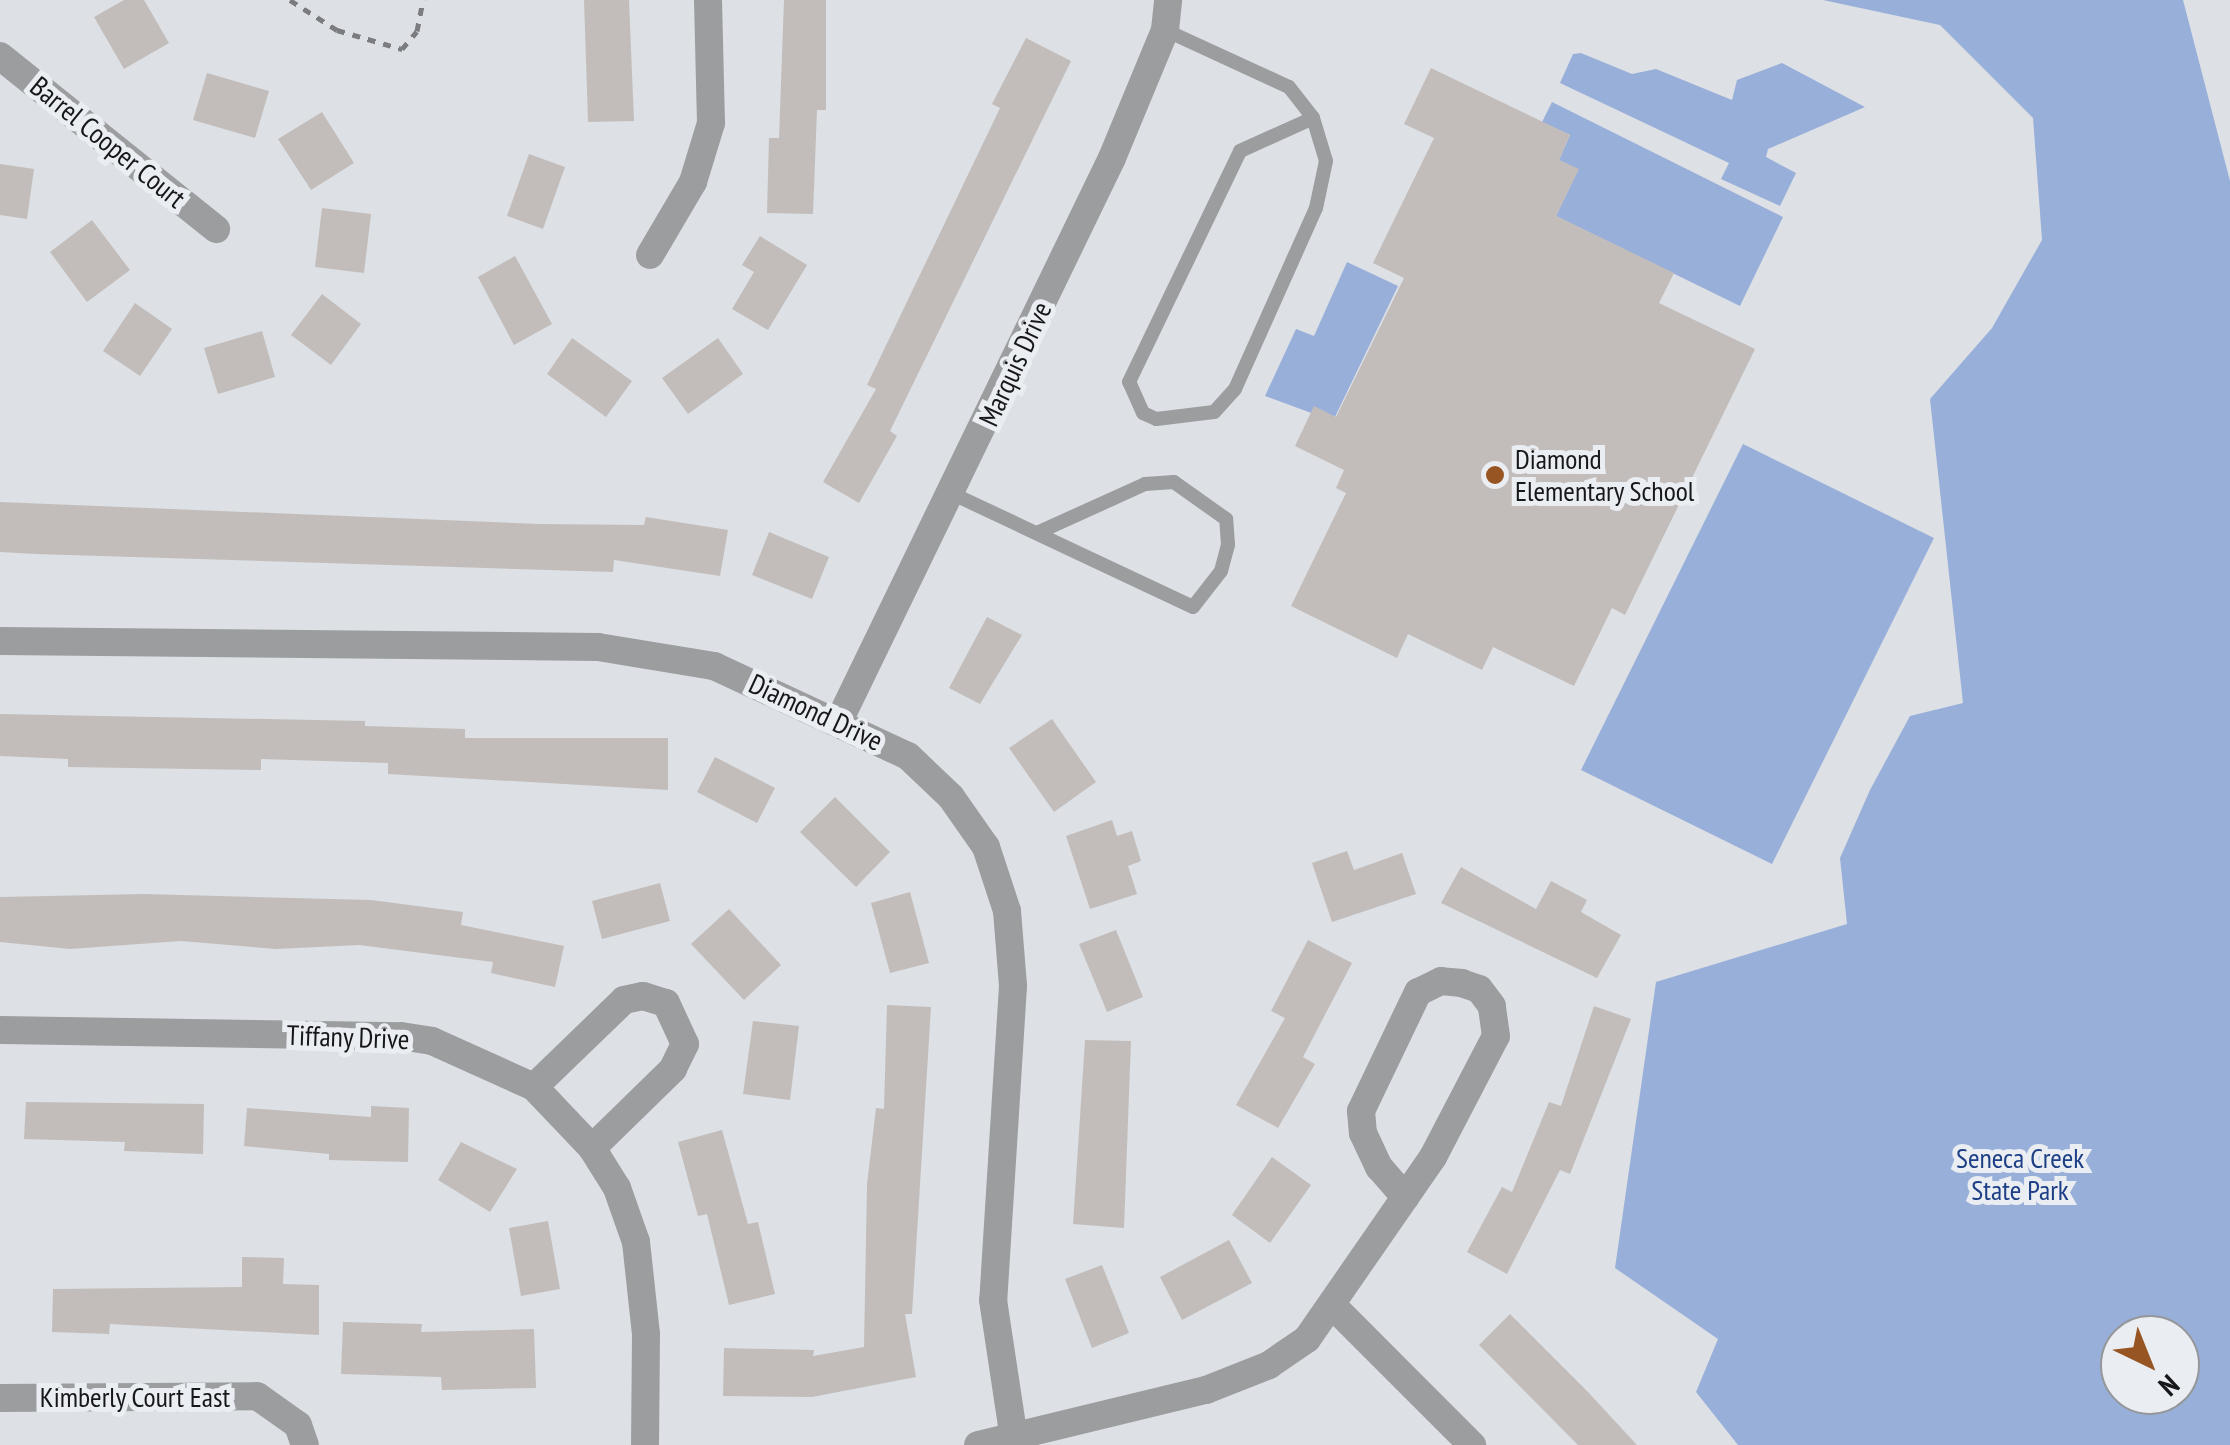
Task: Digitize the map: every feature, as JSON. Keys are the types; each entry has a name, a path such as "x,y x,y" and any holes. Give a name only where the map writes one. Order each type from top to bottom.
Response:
{"street":[{"path":"650,255 693,182 711,123 708,0"},
{"name":"Marquis Drive","path":"840,719 953,494 1165,30 1168,0"},
{"name":"Barrel Cooper Court","path":"0,56 216,229"},
{"name":"Diamond Drive","path":"0,641 598,647 714,666 840,719 908,756 950,797 986,847 1007,910 1013,986 993,1300 1014,1441"},
{"path":"978,1445 1014,1441 1206,1390 1269,1365 1307,1339 1404,1197 1496,1036 1492,1006 1479,989 1462,982 1441,981 1418,992 1361,1111 1379,1168 1404,1197"},
{"path":"534,1087 624,1000 643,996 666,1003 685,1044 673,1069 592,1148"},
{"name":"Tiffany Drive","path":"0,1030 401,1036 432,1041 534,1087 592,1148 616,1188 636,1242 646,1334 645,1445"},
{"path":"1333,1306 1472,1445"},
{"name":"Kimberly Court East","path":"0,1398 257,1396 279,1406 305,1445"}],"lane":[{"path":"1165,30 1289,87 1313,118 1326,161 1316,208 1235,390 1214,412 1156,419 1143,413 1130,382 1240,151 1313,118"},
{"path":"953,494 1193,606 1220,571 1228,545 1226,520 1174,482 1146,484 1039,532"}],"path":[{"path":"290,0 338,30 402,49 418,31 423,0"}],"green space":[{"name":"Seneca Creek State Park","path":"1823,0 2183,0 2230,181 2230,1445 1738,1445 1696,1392 1718,1339 1615,1268 1656,982 1847,924 1840,858 1870,790 1910,716 1963,703 1930,399 1992,328 2042,240 2033,118 1940,25"},
{"path":"1581,53 1632,74 1656,69 1732,100 1737,80 1782,63 1865,107 1768,149 1766,157 1796,173 1780,206 1721,179 1729,163 1560,83 1573,54"},
{"path":"1552,102 1783,217 1740,306 1556,216 1578,170 1559,160 1570,135 1542,122"},
{"path":"1347,262 1398,286 1333,421 1265,396 1296,329 1314,336"},
{"path":"1743,444 1934,538 1772,864 1581,770"}],"building":[{"path":"124,0 144,0 169,43 124,69 94,17"},
{"path":"584,0 629,0 634,121 588,122"},
{"path":"784,0 826,0 826,110 817,110 813,214 767,213 769,138 779,138"},
{"path":"1026,38 1071,61 890,431 897,436 859,503 823,482 876,389 867,385 1000,108 992,104"},
{"path":"1431,68 1570,135 1559,160 1579,169 1556,216 1674,273 1659,303 1755,349 1625,615 1612,608 1574,686 1493,647 1482,670 1408,634 1397,658 1291,606 1346,493 1336,488 1344,470 1295,446 1314,406 1336,417 1404,278 1373,263 1434,138 1404,124"},
{"path":"207,73 269,91 255,138 193,120"},
{"path":"322,112 354,163 311,190 278,139"},
{"path":"529,154 565,167 543,229 507,216"},
{"path":"0,164 34,169 27,219 0,215"},
{"path":"322,208 371,214 364,273 315,267"},
{"path":"92,220 130,270 87,302 50,252"},
{"path":"760,236 807,265 768,330 732,309 754,272 742,265"},
{"path":"515,256 552,324 514,345 478,277"},
{"path":"322,294 361,324 331,365 291,335"},
{"path":"135,303 172,329 140,376 103,351"},
{"path":"262,331 275,377 218,394 204,348"},
{"path":"572,338 632,381 606,417 547,374"},
{"path":"718,338 743,374 688,414 662,378"},
{"path":"0,502 539,524 644,525 646,517 728,530 720,576 614,560 613,572 36,554 0,552"},
{"path":"769,532 829,557 812,599 752,575"},
{"path":"987,617 1022,635 980,704 949,688"},
{"path":"0,714 365,721 365,726 465,729 465,738 668,738 668,790 388,774 388,763 261,759 261,770 68,767 68,759 0,756"},
{"path":"1052,719 1096,782 1054,812 1009,748"},
{"path":"715,757 775,788 757,823 697,792"},
{"path":"835,797 890,852 856,887 800,832"},
{"path":"1112,820 1117,836 1132,831 1141,861 1128,866 1137,894 1090,909 1066,836"},
{"path":"1347,851 1354,870 1402,853 1416,894 1332,922 1312,863"},
{"path":"1461,867 1536,909 1551,881 1587,900 1581,912 1621,935 1597,978 1441,903"},
{"path":"660,883 670,921 602,939 592,901"},
{"path":"910,892 929,963 890,973 871,903"},
{"path":"144,894 371,900 463,912 461,925 564,946 555,987 491,973 493,962 359,945 276,949 181,941 70,949 0,942 0,897"},
{"path":"729,909 781,965 744,1000 691,944"},
{"path":"1116,930 1143,997 1107,1012 1079,944"},
{"path":"1308,940 1352,963 1303,1057 1315,1064 1278,1128 1236,1105 1285,1018 1271,1011"},
{"path":"887,1005 931,1007 912,1314 905,1314 916,1377 812,1397 723,1396 724,1348 814,1350 813,1356 864,1347 867,1184 876,1108 884,1109"},
{"path":"1594,1006 1631,1019 1570,1174 1560,1170 1507,1274 1467,1252 1502,1187 1512,1192 1549,1102 1561,1106"},
{"path":"753,1021 799,1026 790,1100 743,1094"},
{"path":"1085,1040 1131,1041 1124,1228 1073,1224"},
{"path":"26,1102 204,1104 203,1154 124,1151 125,1142 24,1139"},
{"path":"371,1106 409,1108 408,1162 329,1160 329,1154 244,1146 247,1108 371,1117"},
{"path":"722,1130 748,1224 758,1222 775,1294 729,1305 707,1214 698,1216 678,1142"},
{"path":"461,1142 517,1169 490,1212 438,1180"},
{"path":"1272,1157 1311,1185 1270,1243 1232,1215"},
{"path":"548,1221 560,1289 521,1296 509,1228"},
{"path":"1229,1240 1252,1283 1182,1320 1160,1277"},
{"path":"242,1257 284,1258 283,1284 319,1285 319,1335 110,1324 109,1334 52,1332 53,1289 242,1287"},
{"path":"1102,1265 1129,1333 1092,1348 1065,1279"},
{"path":"1510,1314 1637,1445 1578,1445 1479,1345"},
{"path":"343,1322 422,1324 421,1332 534,1329 536,1388 442,1390 441,1377 341,1374"}],"place":[{"name":"Diamond Elementary School","path":"1495,475"}]}
